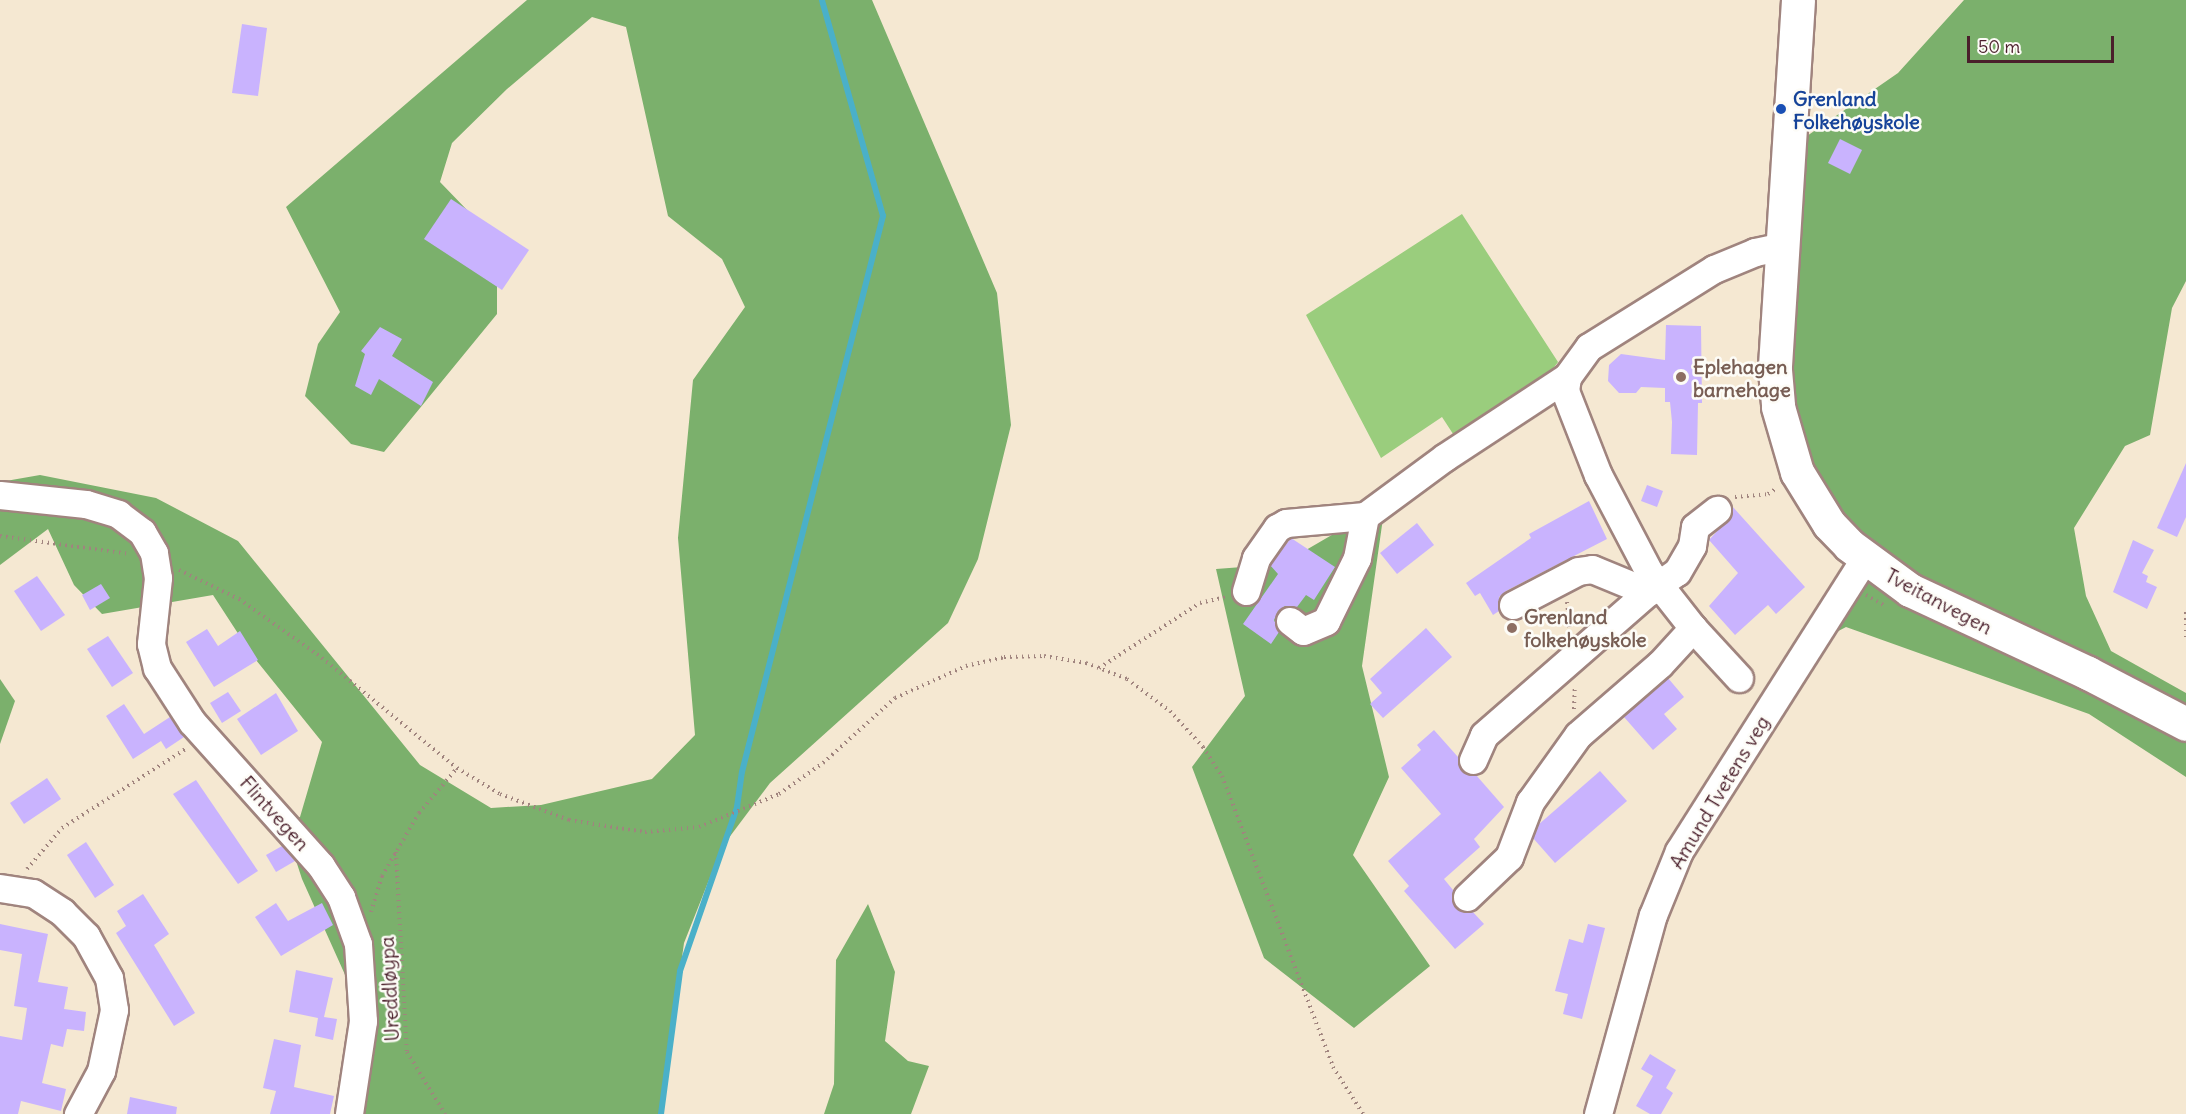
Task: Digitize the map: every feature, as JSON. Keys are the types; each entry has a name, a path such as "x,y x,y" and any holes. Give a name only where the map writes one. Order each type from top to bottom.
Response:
{"main road":[{"name":"Tveitanvegen","path":"1798,0 1775,370 1778,407 1786,443 1812,499 1857,570 1910,590 2088,673 2186,724"}],"street":[{"path":"1246,591 1256,558 1277,528 1286,523 1365,516 1445,457 1567,377 1589,347 1714,269 1755,252 1783,246"},
{"path":"1567,377 1565,391 1583,442 1653,589 1693,627 1739,678"},
{"name":"Flintvegen","path":"0,495 86,504 118,514 142,531 155,561 158,578 151,644 157,668 171,693 206,737 321,866 341,897 358,944 363,1021 349,1114"},
{"path":"1473,760 1484,735 1576,659 1686,560 1695,527 1717,510"},
{"path":"1294,615 1303,631 1326,621 1350,578 1365,516"},
{"path":"1513,605 1565,578 1592,569 1653,589"},
{"name":"Amund Tvetens veg","path":"1598,1114 1653,915 1679,851 1857,570"},
{"path":"1467,897 1509,856 1530,802 1578,735 1660,664 1693,627"},
{"path":"7,889 33,893 62,912 86,936 109,978 114,1010 101,1071 78,1114"}],"path":[{"path":"1773,478 1782,496"},
{"path":"1717,510 1735,497 1768,494 1777,488"},
{"path":"0,536 100,548 155,561 239,599 317,654 457,768 508,798 569,820 645,832 699,827 779,794 823,763 895,698 924,682 1004,657 1044,656 1098,668 1127,679 1170,711 1203,747 1222,776 1333,1067 1363,1114"},
{"path":"1857,570 1887,607"},
{"path":"1565,578 1570,637 1576,659 1574,697 1578,735"},
{"path":"1098,668 1200,603 1246,591"},
{"path":"2186,612 2186,641"},
{"path":"7,889 62,828 206,737"},
{"path":"358,944 366,933 382,876 433,794 457,768"},
{"name":"Ureddløypa","path":"396,852 407,1052 445,1114"}],"green space":[{"path":"527,0 872,0 997,293 1011,425 978,559 948,623 770,783 722,847 684,943 660,1114 342,1114 364,1017 302,879 284,824 300,817 322,742 252,655 213,595 102,614 74,585 48,529 0,565 0,482 40,475 156,498 238,541 420,765 491,808 541,805 652,779 695,735 678,538 693,380 745,307 722,259 668,216 626,27 592,17 507,89 452,143 440,182 497,241 497,314 384,452 351,444 305,396 318,344 340,312 286,207"},
{"path":"1964,0 2186,0 2186,281 2172,308 2150,435 2125,446 2074,528 2086,596 2111,651 2186,693 2186,777 2089,714 1846,627 1810,646 1871,561 1814,497 1778,389 1794,145 1898,73"},
{"path":"1462,214 1558,362 1549,374 1457,440 1442,417 1381,458 1306,315"},
{"path":"1385,504 1362,666 1389,777 1353,855 1430,966 1354,1028 1264,958 1192,767 1245,696 1216,569 1282,564"},
{"path":"0,679 15,701 0,744"},
{"path":"868,904 895,972 885,1041 908,1061 929,1066 911,1114 824,1114 834,1084 836,960"}],"building":[{"path":"242,24 267,28 258,96 232,93"},
{"path":"1840,139 1862,150 1850,174 1828,163"},
{"path":"451,199 529,250 502,290 424,239"},
{"path":"1666,325 1701,326 1702,403 1698,403 1697,455 1671,454 1672,422 1670,402 1665,402 1665,388 1641,387 1636,393 1619,393 1608,381 1609,365 1621,354 1665,360"},
{"path":"380,327 402,339 392,356 433,382 421,406 379,379 371,395 355,386 365,354 361,351"},
{"path":"2186,463 2186,517 2177,537 2157,528"},
{"path":"1647,485 1663,491 1657,507 1641,501"},
{"path":"1589,501 1607,539 1506,591 1499,597 1499,611 1493,615 1480,593 1475,596 1466,583 1531,538 1529,534"},
{"path":"1732,506 1805,587 1776,614 1768,605 1735,635 1709,606 1738,573 1709,540 1731,516"},
{"path":"1417,523 1434,545 1397,574 1380,553"},
{"path":"1291,538 1335,567 1314,600 1306,595 1297,607 1285,606 1278,611 1274,620 1279,632 1271,644 1243,624 1278,574 1270,565"},
{"path":"2133,540 2154,550 2142,573 2148,576 2146,582 2157,587 2147,609 2113,592"},
{"path":"37,576 65,615 41,631 14,591"},
{"path":"101,584 110,598 90,610 82,595"},
{"path":"1426,628 1452,657 1383,718 1370,704 1382,693 1370,679"},
{"path":"207,629 218,646 240,631 258,660 214,687 186,642"},
{"path":"108,636 133,673 112,687 87,649"},
{"path":"1668,678 1684,697 1664,714 1677,729 1653,750 1624,717"},
{"path":"228,692 241,711 222,723 210,703"},
{"path":"276,693 298,731 261,755 237,719"},
{"path":"124,704 144,734 170,717 184,737 166,749 161,741 133,759 106,716"},
{"path":"1434,730 1458,757 1461,770 1476,775 1504,807 1474,839 1480,847 1444,879 1453,890 1455,907 1472,911 1484,924 1455,949 1404,891 1409,886 1388,861 1441,814 1401,768 1421,750 1417,745"},
{"path":"1600,771 1627,801 1555,863 1533,838 1538,825"},
{"path":"47,778 61,799 24,824 10,803"},
{"path":"196,780 258,871 238,884 173,794"},
{"path":"86,842 114,885 95,898 67,855"},
{"path":"282,846 295,861 276,872 266,855"},
{"path":"143,894 169,934 154,945 195,1013 174,1026 116,933 126,926 117,911"},
{"path":"276,903 288,921 322,903 333,925 281,956 255,917"},
{"path":"0,924 48,934 38,982 68,987 64,1009 86,1012 84,1031 67,1029 63,1047 51,1044 42,1083 66,1089 61,1111 21,1101 18,1114 0,1114 0,1036 22,1040 27,1008 14,1006 22,954 0,950"},
{"path":"1588,924 1605,928 1582,1019 1563,1014 1568,994 1555,991 1569,939 1583,943"},
{"path":"296,970 333,978 324,1017 337,1019 333,1040 315,1036 318,1018 289,1012"},
{"path":"274,1039 301,1045 294,1087 334,1096 330,1114 270,1114 276,1091 263,1088"},
{"path":"1650,1054 1676,1070 1666,1088 1673,1093 1661,1114 1650,1114 1636,1106 1653,1076 1641,1069"},
{"path":"130,1097 177,1107 176,1114 127,1114"}],"waterway":[{"path":"661,1114 680,971 737,807 742,772 883,216 822,0"}],"place":[{"name":"Grenland Folkehøyskole","path":"1781,109"},
{"name":"Eplehagen barnehage","path":"1681,377"},
{"name":"Grenland folkehøyskole","path":"1512,628"}]}
